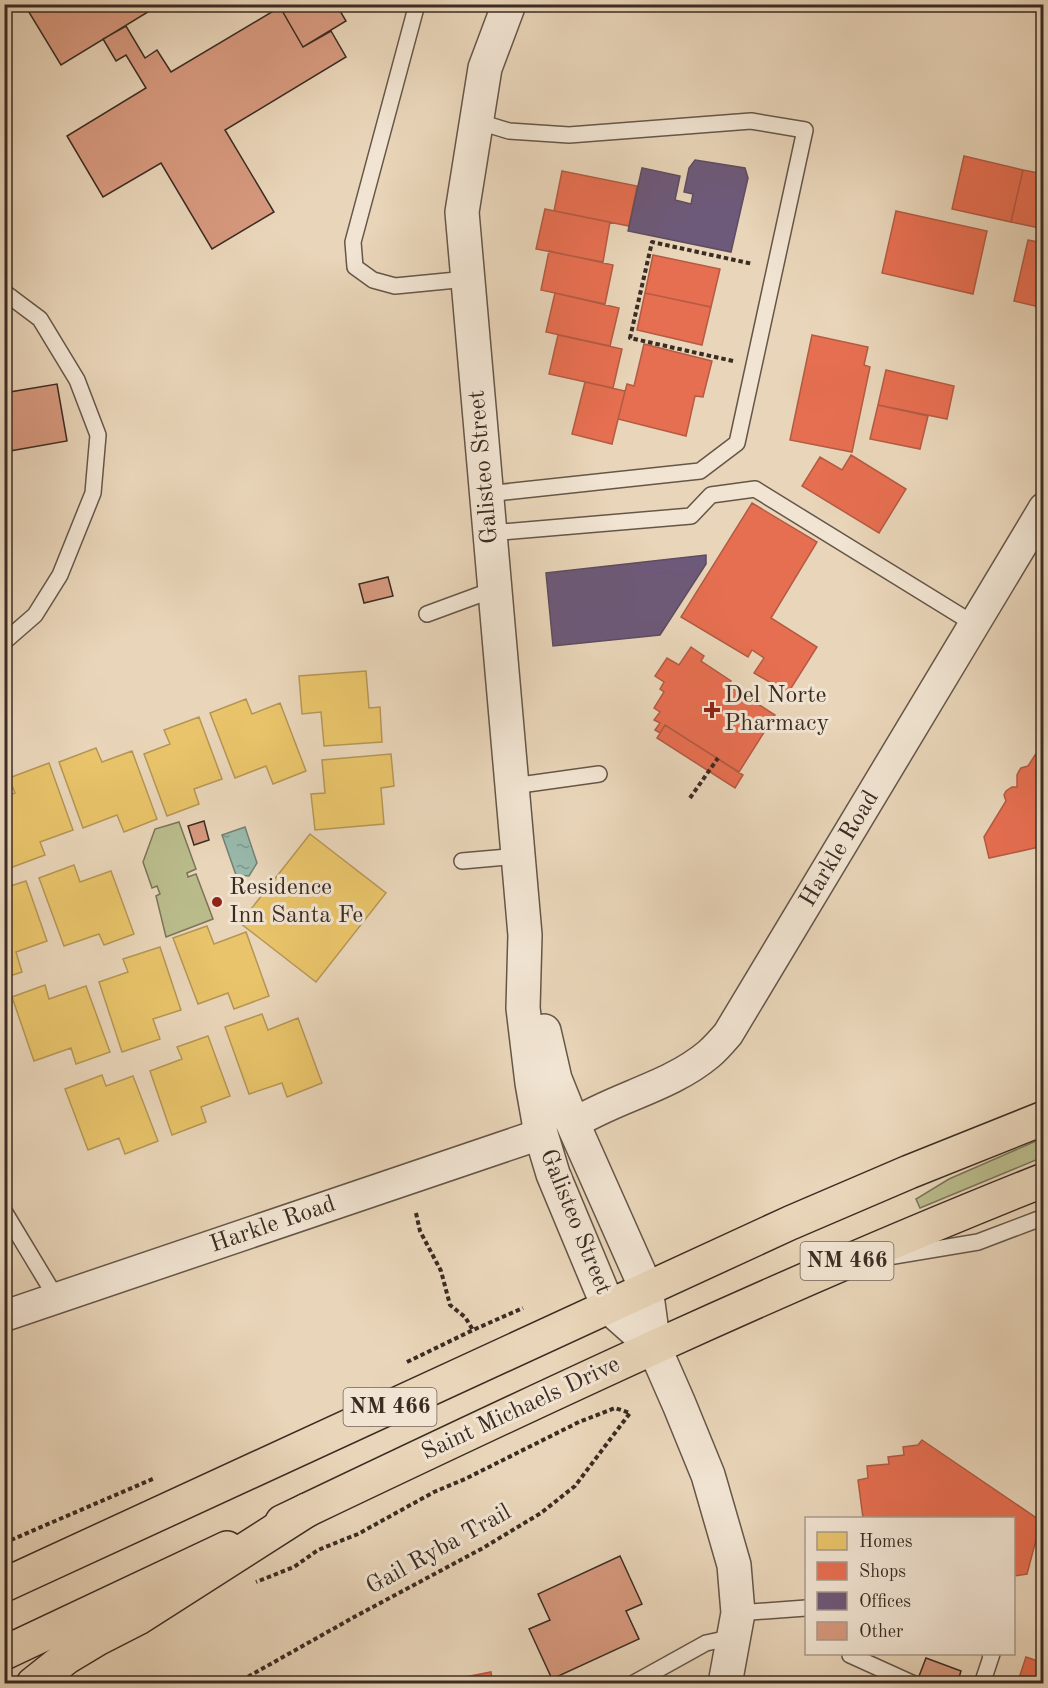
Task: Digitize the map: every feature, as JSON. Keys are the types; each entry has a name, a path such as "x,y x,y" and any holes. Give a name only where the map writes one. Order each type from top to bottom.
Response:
{"main road":[{"name":"NM 466","path":"4,1585 646,1288 909,1172 1044,1118"},
{"name":"Saint Michaels Drive","path":"4,1653 654,1347 832,1267 1044,1180"},
{"path":"33,1683 67,1657 138,1618 307,1510"}],"street":[{"name":"Galisteo Street","path":"509,4 485,68 462,212 519,856 525,935 523,1008 532,1083 541,1134 552,1174 608,1306 654,1347"},
{"name":"Harkle Road","path":"573,1124 592,1112 687,1069 709,1054 728,1034 1044,508"},
{"name":"Galisteo Street","path":"525,935 555,1079 646,1288 654,1347 708,1475 734,1564 736,1625 725,1683"},
{"name":"Harkle Road","path":"4,1316 541,1134"}],"lane":[{"path":"417,4 353,242 355,267 373,280 395,286 467,279"},
{"path":"476,121 509,132 569,135 751,121 805,130 737,443 700,471 486,494"},
{"path":"4,292 40,319 77,380 98,435 93,493 60,575 35,615 4,642"},
{"path":"490,533 691,516 711,495 755,489 974,624"},
{"path":"427,614 495,589"},
{"path":"513,786 598,774"},
{"path":"462,861 519,856"},
{"path":"4,1211 57,1299"},
{"path":"832,1267 978,1242 1044,1217"},
{"path":"632,1683 736,1625 805,1608"},
{"path":"850,1655 914,1683"},
{"path":"982,1683 991,1655"}],"path":[{"path":"753,366 630,338 652,242 774,269"},
{"path":"690,798 718,758"},
{"path":"416,1213 420,1231 441,1271 450,1305 465,1317 473,1330"},
{"path":"406,1363 473,1330 527,1307"},
{"name":"Gail Ryba Trail","path":"235,1683 483,1548 541,1513 574,1486 630,1413 615,1408 579,1422 434,1492 358,1534 318,1550 294,1567 252,1583"},
{"path":"4,1543 163,1475"}],"green space":[{"path":"179,822 196,869 187,873 188,877 196,874 213,919 166,937 156,896 160,894 157,886 152,888 143,862 155,829"},
{"path":"1043,1138 1043,1157 920,1208 916,1199 949,1179"}],"water":[{"path":"245,827 257,863 249,876 236,875 222,835"}],"building: Homes":[{"path":"366,671 369,708 380,707 382,742 324,746 321,712 302,714 299,676"},
{"path":"246,699 252,714 280,703 306,771 273,784 266,766 235,778 210,713"},
{"path":"199,717 222,779 194,789 199,804 167,816 144,754 170,744 164,730"},
{"path":"96,748 102,762 132,751 157,819 124,832 117,815 83,828 59,762"},
{"path":"391,754 394,786 381,788 384,824 315,830 311,794 325,793 322,760"},
{"path":"49,763 73,830 40,842 45,855 10,868 4,852 4,797 15,793 9,778"},
{"path":"310,834 386,893 316,982 240,923"},
{"path":"74,865 80,882 111,871 134,934 104,945 99,934 64,946 39,878"},
{"path":"26,881 47,941 16,952 22,972 4,978 4,888"},
{"path":"207,926 214,944 246,932 269,996 234,1009 228,993 198,1004 173,938"},
{"path":"160,947 181,1010 153,1019 160,1039 122,1052 99,982 128,972 123,959"},
{"path":"45,985 49,999 86,986 110,1052 76,1064 71,1048 34,1061 12,997"},
{"path":"262,1014 268,1030 298,1018 322,1083 287,1097 282,1083 249,1094 225,1027"},
{"path":"208,1036 230,1096 201,1107 206,1122 172,1135 150,1071 182,1059 177,1047"},
{"path":"102,1075 106,1086 133,1076 158,1141 125,1154 119,1138 88,1150 65,1089"}],"building: Shops":[{"path":"964,156 1023,170 1011,222 952,209"},
{"path":"1023,170 1044,174 1044,229 1011,222"},
{"path":"562,171 637,186 629,226 554,211"},
{"path":"545,209 610,222 603,262 536,249"},
{"path":"896,211 987,231 973,294 882,273"},
{"path":"1028,240 1044,243 1044,308 1014,301"},
{"path":"549,251 613,265 605,304 541,290"},
{"path":"653,255 720,269 711,307 645,293"},
{"path":"555,293 619,308 610,346 546,332"},
{"path":"645,293 711,307 702,345 637,330"},
{"path":"558,335 622,349 613,388 549,374"},
{"path":"812,335 868,347 864,365 870,367 852,452 790,440"},
{"path":"644,344 712,361 703,397 695,396 686,436 618,419 627,384 634,386"},
{"path":"886,370 954,386 947,419 878,405"},
{"path":"585,382 625,391 612,444 572,434"},
{"path":"878,405 928,416 920,449 870,439"},
{"path":"851,455 906,489 879,533 802,486 820,457 842,470"},
{"path":"752,503 817,542 771,618 817,647 788,693 754,673 764,658 752,650 748,657 681,617"},
{"name":"Del Norte Pharmacy","path":"691,647 704,656 701,661 731,681 728,685 775,715 739,772 665,725 660,733 655,730 660,723 654,720 660,712 654,708 664,692 660,689 664,682 655,676 667,658 679,665"},
{"path":"665,725 743,775 735,788 657,738"},
{"path":"1044,741 1044,846 989,858 984,837 1006,801 1004,795 1006,791 1017,787 1019,771 1028,766"},
{"path":"922,1440 1041,1521 1027,1574 1015,1576 1015,1517 863,1517 858,1480 868,1478 867,1466 889,1464 888,1457 904,1455 903,1447 918,1445"},
{"path":"1026,1657 1044,1663 1044,1684 1017,1684"},
{"path":"491,1672 493,1684 430,1684"}],"building: Offices":[{"path":"695,160 745,168 748,178 731,252 628,231 642,168 680,176 675,200 691,204 693,194 684,192 689,168"},
{"path":"706,555 706,564 660,635 553,646 546,573"}],"building: Other":[{"path":"24,4 161,4 61,65"},
{"path":"285,4 336,4 346,21 303,47 280,7"},
{"path":"598,4 650,4 608,9"},
{"path":"280,7 303,47 331,31 346,57 225,130 274,212 212,249 161,163 103,197 67,136 146,88 126,55 116,61 103,39 126,26 145,58 157,50 171,72"},
{"path":"57,384 67,441 4,452 4,393"},
{"path":"388,577 393,596 364,603 359,584"},
{"path":"204,821 209,840 194,845 188,826"},
{"path":"620,1556 642,1604 626,1611 639,1639 552,1679 529,1629 550,1620 538,1594"},
{"path":"926,1658 961,1671 957,1684 916,1684"}],"place":[{"name":"Del Norte Pharmacy","path":"712,710"},
{"name":"Residence Inn Santa Fe","path":"217,902"}]}
